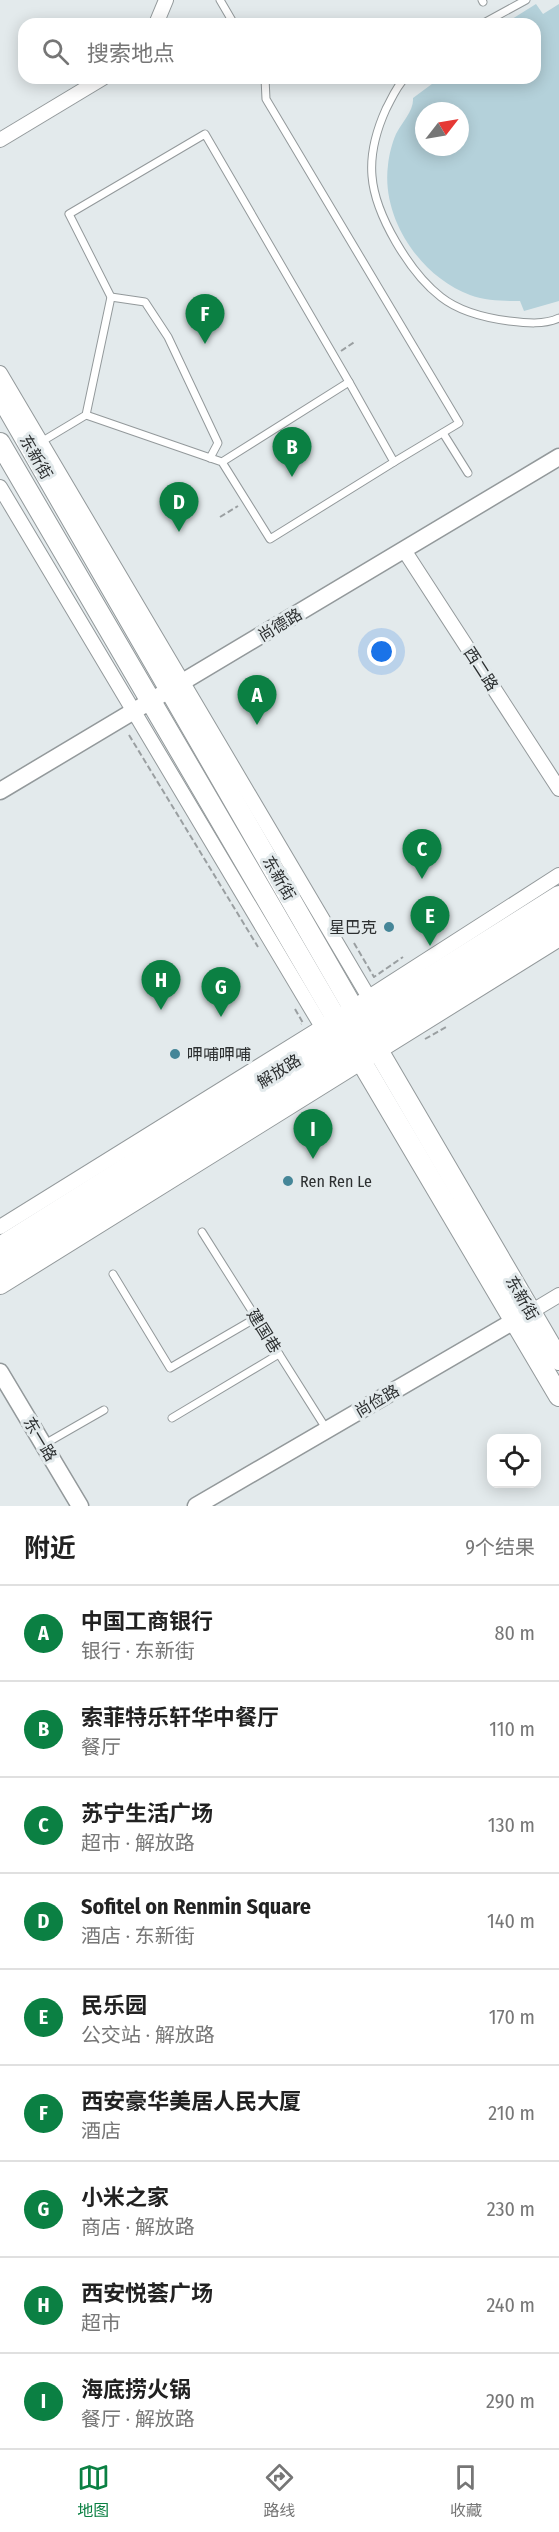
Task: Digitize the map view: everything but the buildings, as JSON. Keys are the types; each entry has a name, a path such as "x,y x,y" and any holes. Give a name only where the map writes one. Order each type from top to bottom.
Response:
{"main road":[{"name":"东新街","path":"0,395 36,445 177,686 366,1021 522,1317 559,1396"},
{"name":"东新街","path":"0,443 343,1036 522,1317 559,1360"},
{"name":"解放路","path":"0,1264 343,1036 559,896"},
{"name":"解放路","path":"366,1021 559,916"},
{"path":"0,1284 366,1021 559,936"},
{"name":"解放路","path":"0,1247 343,1036"}],"street":[{"path":"158,18 166,0"},
{"path":"0,140 93,84"},
{"path":"0,373 36,445"},
{"name":"尚德路","path":"0,791 559,457"},
{"path":"0,487 133,712 343,1036 0,1227"},
{"name":"西二路","path":"404,550 559,789"},
{"path":"366,1021 559,875"},
{"name":"尚俭路","path":"196,1506 559,1295"},
{"name":"东一路","path":"0,1372 80,1506"}],"lane":[{"path":"220,0 230,18"},
{"path":"493,18 526,0"},
{"path":"86,415 222,462 270,539 459,423 266,99 265,84"},
{"path":"399,84 377,128 372,176 382,215 408,265 441,298 483,318 530,323 553,321 559,318"},
{"path":"36,445 86,415 111,297 69,214 204,134 394,462"},
{"path":"111,297 144,302 168,338 218,443 210,458"},
{"path":"222,462 349,382"},
{"path":"443,433 468,473"},
{"name":"建国巷","path":"202,1232 327,1430"},
{"path":"113,1274 170,1368 256,1318"},
{"path":"172,1418 279,1354"},
{"path":"43,1445 104,1410"}],"path":[{"path":"334,355 356,341"},
{"path":"220,517 246,500"},
{"path":"129,735 260,949"},
{"path":"354,943 374,976 403,957"},
{"path":"423,1040 448,1026"}],"shaded area":[{"path":"536,4 543,14 559,4 559,301 524,311 520,301 495,300 470,295 436,275 408,243 391,206 388,165 396,134 413,103 413,98 432,84 541,84 541,18 514,18"}],"place":[{"name":"西安豪华美居人民大厦","path":"205,344"},
{"name":"索菲特乐轩华中餐厅","path":"292,477"},
{"name":"Sofitel on Renmin Square","path":"179,532"},
{"name":"中国工商银行","path":"257,725"},
{"name":"苏宁生活广场","path":"422,879"},
{"name":"星巴克","path":"389,927"},
{"name":"民乐园","path":"430,946"},
{"name":"西安悦荟广场","path":"161,1010"},
{"name":"小米之家","path":"221,1017"},
{"name":"呷哺呷哺","path":"175,1054"},
{"name":"海底捞火锅","path":"313,1159"},
{"name":"Ren Ren Le","path":"288,1181"}]}
